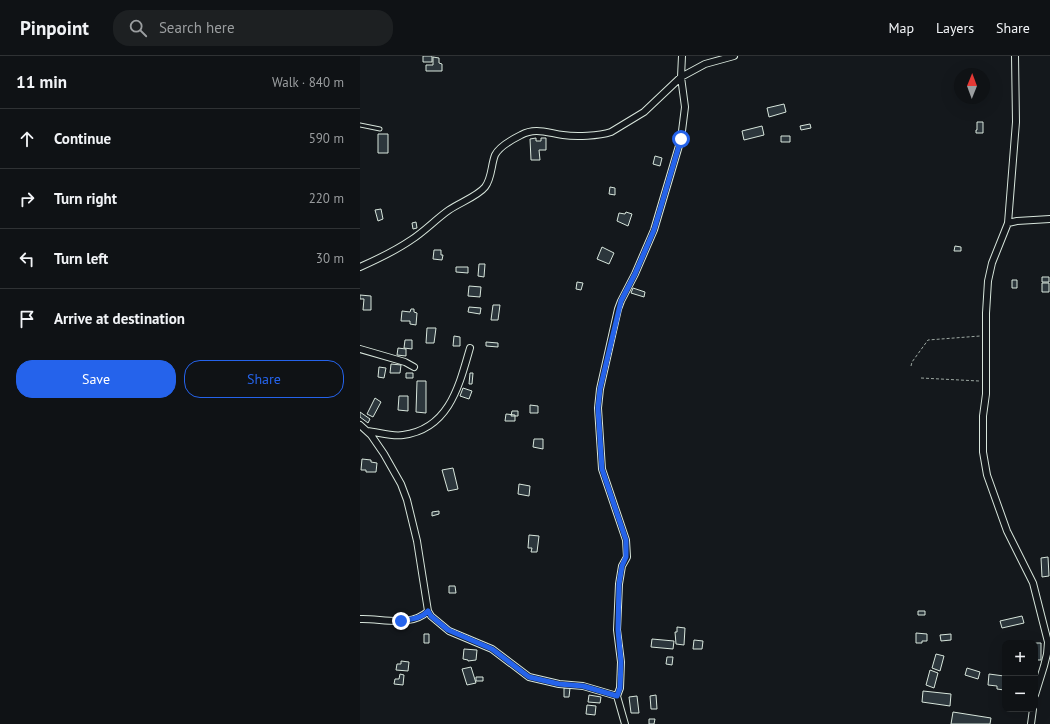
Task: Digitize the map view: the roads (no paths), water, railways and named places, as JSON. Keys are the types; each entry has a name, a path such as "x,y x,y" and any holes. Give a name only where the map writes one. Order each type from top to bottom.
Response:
{"street":[{"path":"625,724 617,696 620,688 621,662 618,630 619,584 622,566 626,557 626,540 602,469 598,408 600,389 618,309 654,230 681,139 685,107 681,77 682,56"},
{"path":"360,267 391,253 412,240 444,213 481,191 489,180 495,156 498,151 521,135 534,131 576,136 605,134 611,132 644,112 681,77 705,64 734,56"},
{"path":"1015,56 1016,122 1008,223 990,270 986,312 986,381 983,428 984,463 1007,531 1033,583 1048,642 1047,654 1038,685"},
{"path":"1008,223 1022,220 1050,219"},
{"path":"367,431 402,435 414,433 428,426 441,416 452,402 470,348"},
{"path":"360,349 405,362 414,368"},
{"path":"360,425 371,435 393,468 407,500 417,541 428,611 431,616 448,630 492,649 529,677 559,684 583,686 617,696"},
{"path":"360,619 401,621 416,618 424,615 428,611"},
{"path":"1031,724 1033,712"}],"lane":[{"path":"360,125 380,129"}]}
